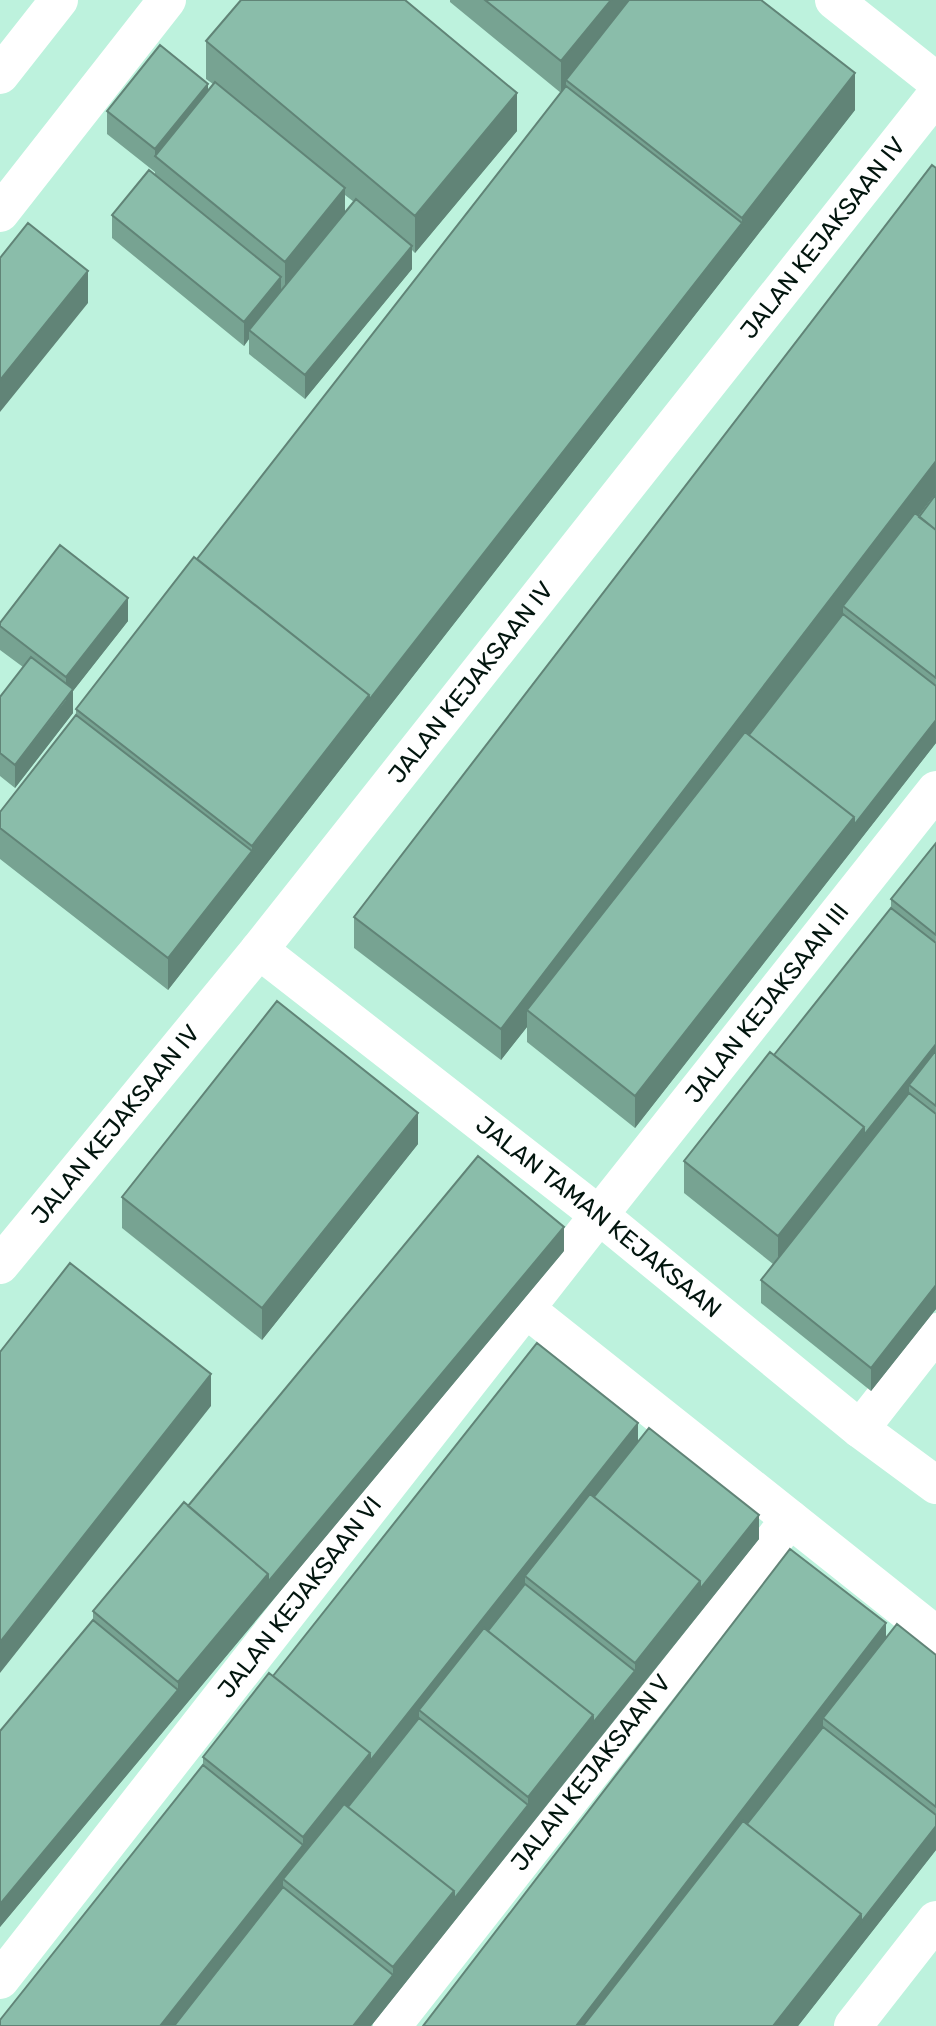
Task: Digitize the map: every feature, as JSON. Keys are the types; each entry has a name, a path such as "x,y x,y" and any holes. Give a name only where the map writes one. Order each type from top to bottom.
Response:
{"street":[{"path":"0,75 59,0"},
{"path":"0,213 167,0"},
{"path":"834,0 936,81"},
{"name":"JALAN KEJAKSAAN IV","path":"0,1265 259,950 936,95"},
{"name":"JALAN KEJAKSAAN III","path":"599,1215 936,790"},
{"name":"JALAN TAMAN KEJAKSAAN","path":"259,950 599,1215 860,1429 936,1485"},
{"name":"JALAN KEJAKSAAN VI","path":"0,1980 599,1215"},
{"path":"526,1309 936,1635"},
{"path":"860,1429 936,1332"},
{"name":"JALAN KEJAKSAAN V","path":"392,2026 790,1519"},
{"path":"853,2026 936,1920"}],"building":[{"path":"241,0 405,0 517,93 415,216 206,41"},
{"path":"485,0 611,0 561,61"},
{"path":"629,0 761,0 855,73 742,218 566,80"},
{"path":"160,45 208,84 155,149 107,111"},
{"path":"215,82 345,188 285,262 155,156"},
{"path":"566,86 742,223 369,700 369,695 197,559"},
{"path":"932,165 936,168 936,461 501,1029 354,917"},
{"path":"149,170 281,277 244,322 112,215"},
{"path":"356,199 412,246 305,375 249,330"},
{"path":"28,223 88,271 0,380 0,258"},
{"path":"936,494 936,530 919,517"},
{"path":"915,513 936,530 936,678 843,606"},
{"path":"60,545 128,598 66,677 0,626"},
{"path":"194,557 369,695 252,846 76,709"},
{"path":"843,614 936,686 936,720 854,825 854,817 749,735"},
{"path":"31,657 73,689 15,765 0,753 0,697"},
{"path":"76,715 252,851 168,958 0,828 0,812"},
{"path":"745,732 854,817 635,1096 527,1010"},
{"path":"936,843 936,935 891,899"},
{"path":"891,908 936,943 936,1044 864,1135 864,1127 774,1055"},
{"path":"277,1001 418,1113 262,1308 122,1197"},
{"path":"936,1050 936,1106 909,1085"},
{"path":"770,1052 864,1127 778,1236 684,1161"},
{"path":"909,1093 936,1114 936,1285 871,1368 761,1280"},
{"path":"478,1156 564,1227 268,1582 268,1574 188,1506"},
{"path":"70,1263 211,1374 0,1642 0,1352"},
{"path":"537,1343 638,1423 370,1761 370,1753 273,1676"},
{"path":"649,1428 759,1515 700,1589 700,1581 594,1497"},
{"path":"590,1494 700,1581 635,1663 525,1576"},
{"path":"184,1502 268,1574 178,1682 93,1611"},
{"path":"790,1549 886,1623 576,2026 423,2026"},
{"path":"525,1584 635,1671 593,1723 593,1715 488,1631"},
{"path":"93,1620 178,1690 0,1904 0,1731"},
{"path":"897,1624 936,1655 936,1807 823,1718"},
{"path":"484,1628 593,1715 528,1797 419,1710"},
{"path":"269,1673 370,1753 303,1837 203,1757"},
{"path":"419,1718 528,1805 454,1899 454,1891 348,1807"},
{"path":"823,1727 936,1815 936,1826 861,1922 861,1914 747,1824"},
{"path":"203,1765 303,1845 160,2026 0,2026 0,2020"},
{"path":"344,1804 454,1891 393,1967 283,1879"},
{"path":"743,1821 861,1914 773,2026 583,2026"},
{"path":"283,1887 393,1975 353,2026 174,2026"}]}
